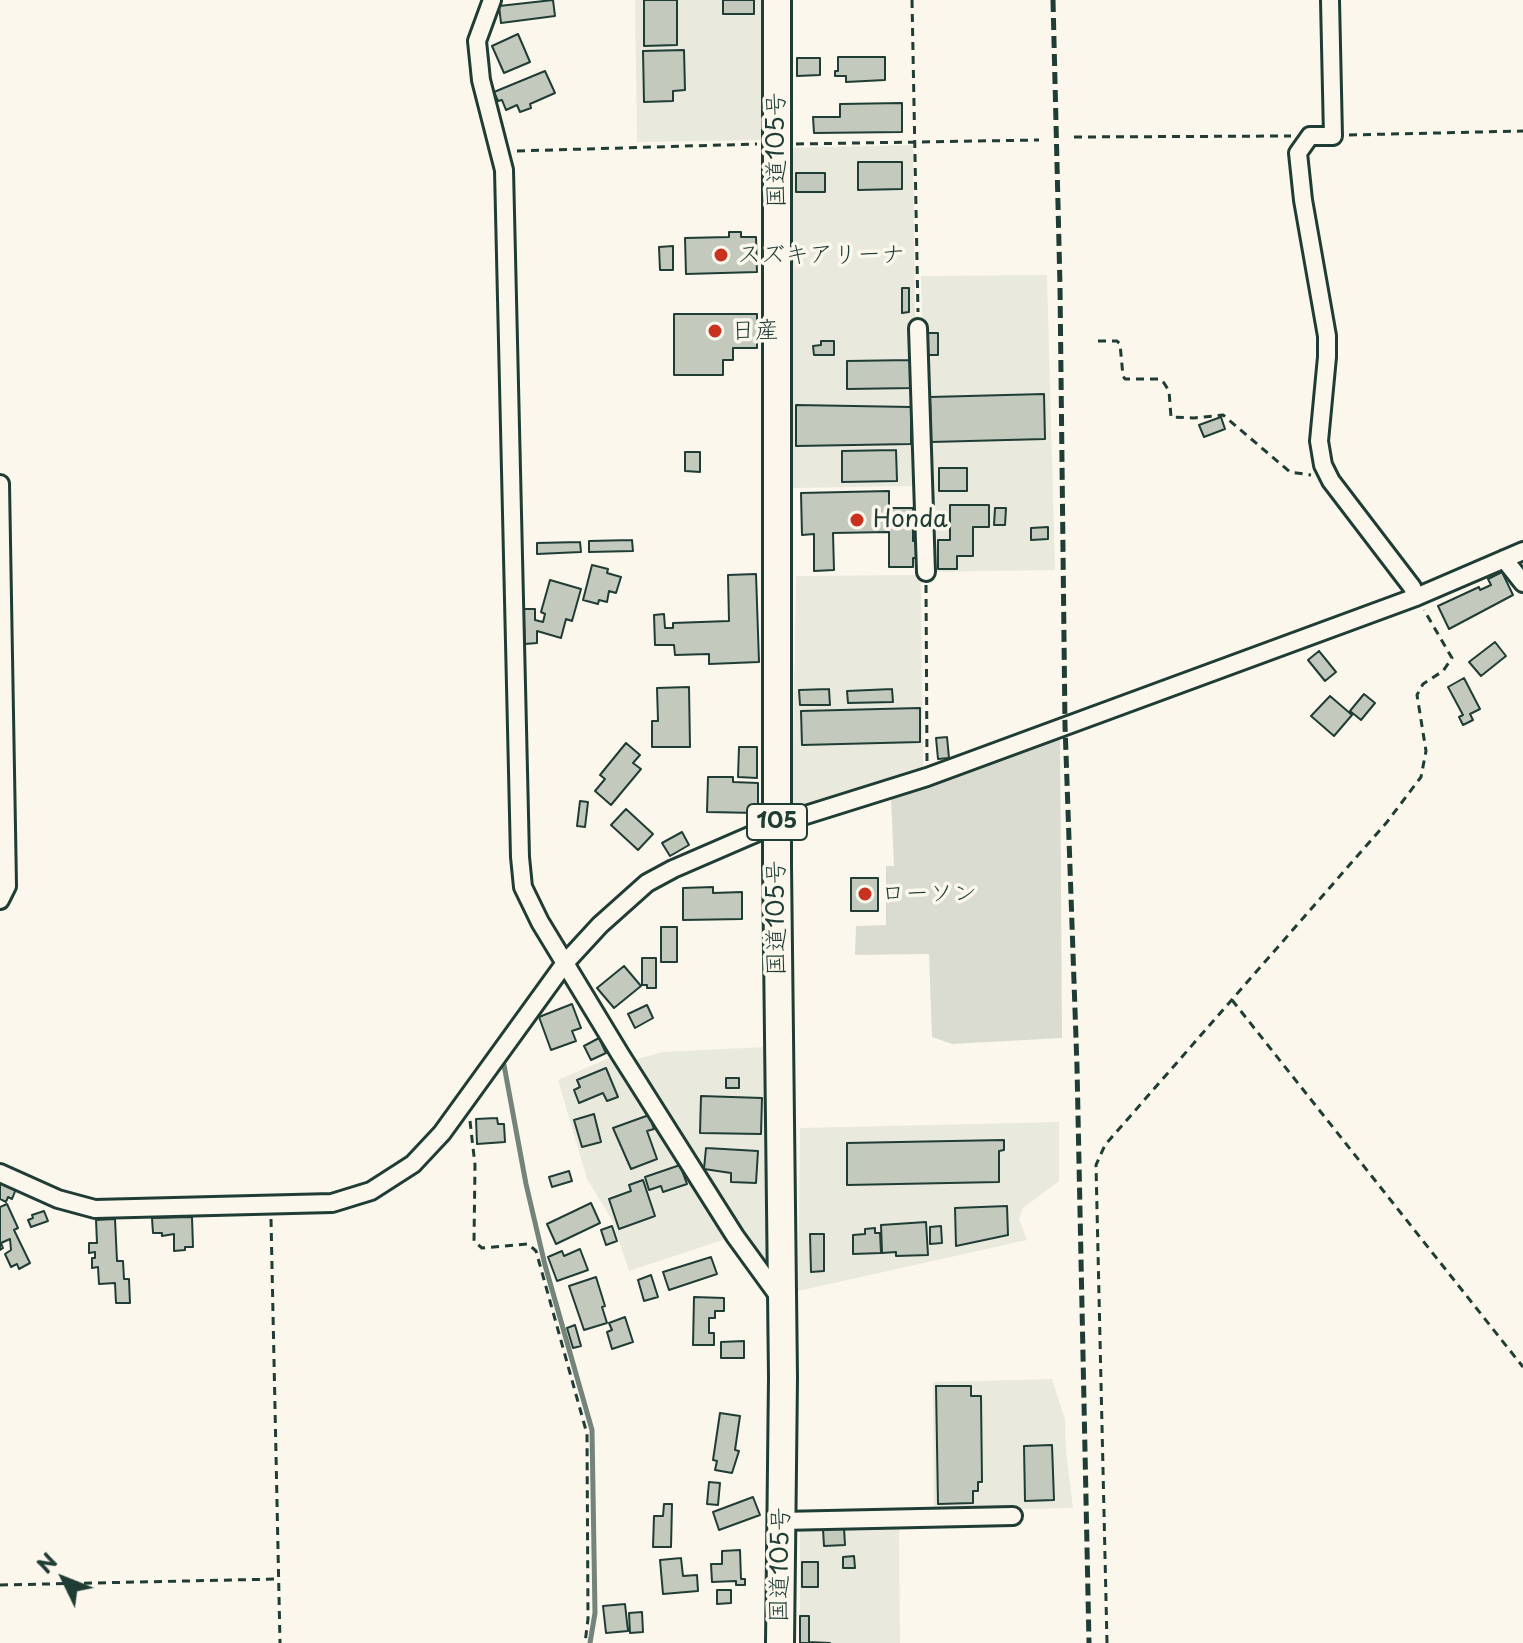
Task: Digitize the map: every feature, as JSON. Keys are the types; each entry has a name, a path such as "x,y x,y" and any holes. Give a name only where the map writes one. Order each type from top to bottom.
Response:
{"highway":[{"name":"国道105号","path":"777,0 777,824 783,1377 780,1643"}],"street":[{"path":"492,0 477,41 481,80 504,170 523,887 540,922 735,1236 781,1299"},
{"path":"1330,0 1333,136 1310,136 1298,153 1303,200 1327,336 1319,441 1326,471 1416,597"},
{"path":"918,328 926,572"},
{"path":"0,484 7,886 0,900"},
{"path":"0,1173 58,1199 95,1209 332,1203 371,1191 413,1164 442,1133 565,963 600,925 647,883 777,824 927,777 1416,597 1523,551"},
{"path":"1504,559 1523,583"},
{"path":"781,1521 1013,1516"}],"path":[{"path":"912,0 918,328"},
{"path":"1333,136 1523,131"},
{"path":"1074,137 1310,136"},
{"path":"501,151 1039,140"},
{"path":"1098,341 1117,341 1120,344 1125,379 1160,379 1164,383 1169,391 1171,417 1223,415 1290,472 1311,475 1326,471"},
{"path":"926,572 927,777"},
{"path":"1107,1643 1096,1165 1105,1145 1387,822 1421,777 1426,751 1417,695 1423,684 1443,671 1452,658 1416,597"},
{"path":"1231,999 1523,1367"},
{"path":"459,1110 470,1120 475,1165 474,1241 482,1248 528,1244 536,1251 570,1382 587,1434 588,1619 585,1643"},
{"path":"271,1204 280,1643"},
{"path":"0,1585 278,1579"}],"shaded area":[{"path":"635,0 768,0 768,140 637,142"},
{"path":"913,145 917,486 790,488 786,148"},
{"path":"1047,275 1055,570 930,572 921,276"},
{"path":"921,575 923,772 792,813 796,576"},
{"path":"1060,738 1062,1038 952,1044 932,1037 929,954 855,955 856,926 886,925 886,866 894,866 891,799"},
{"path":"765,1047 769,1263 766,1268 737,1228 631,1061 662,1052"},
{"path":"616,1055 729,1238 629,1271 612,1220 587,1179 558,1080"},
{"path":"1059,1122 1059,1181 1023,1208 1019,1219 1027,1240 798,1291 800,1128"},
{"path":"1052,1379 1065,1419 1073,1508 934,1511 933,1382"},
{"path":"899,1525 900,1643 800,1643 800,1529"}],"building":[{"path":"553,0 555,16 501,23 499,6"},
{"path":"644,0 677,0 677,45 644,46"},
{"path":"723,0 754,0 754,14 723,14"},
{"path":"518,34 530,62 504,73 492,46"},
{"path":"684,50 685,90 673,91 673,101 644,102 643,51"},
{"path":"838,57 885,57 885,80 846,82 846,76 835,76"},
{"path":"797,58 820,58 820,75 797,76"},
{"path":"545,71 555,93 520,112 517,105 506,110 502,100 498,101 494,92"},
{"path":"902,103 902,132 814,133 813,117 840,117 840,104"},
{"path":"858,162 902,162 902,189 858,190"},
{"path":"796,173 825,173 825,192 796,192"},
{"name":"スズキアリーナ","path":"729,232 741,232 741,237 756,237 757,272 686,274 685,238 729,237"},
{"path":"673,246 673,270 660,270 659,247"},
{"path":"902,288 909,288 909,312 902,313"},
{"name":"日産","path":"674,314 757,314 757,348 733,348 733,360 723,360 723,375 674,375"},
{"path":"923,333 938,333 938,355 923,355"},
{"path":"821,341 834,341 834,355 814,355 813,346 821,345"},
{"path":"912,360 913,388 847,389 847,361"},
{"path":"1044,394 1045,439 931,442 930,397"},
{"path":"796,405 911,407 911,444 796,446"},
{"path":"1221,417 1225,429 1204,437 1199,425"},
{"path":"896,450 897,481 842,482 842,451"},
{"path":"685,452 700,452 700,472 685,471"},
{"path":"939,468 967,468 967,491 939,491"},
{"name":"Honda","path":"889,491 889,508 913,508 913,541 920,541 920,558 913,558 913,567 889,567 889,532 833,533 834,570 814,571 814,534 802,535 801,493"},
{"path":"950,505 989,505 989,527 973,527 973,556 957,556 957,569 938,569 938,540 950,540"},
{"path":"995,508 1006,508 1005,525 994,525"},
{"path":"1048,527 1048,539 1031,540 1031,528"},
{"path":"632,540 633,551 589,552 589,541"},
{"path":"580,542 581,552 537,554 537,543"},
{"path":"592,565 608,569 607,573 621,577 616,593 609,591 607,602 599,600 598,604 583,600"},
{"path":"1502,572 1513,595 1449,629 1438,606 1479,587 1480,590 1491,585 1488,579"},
{"path":"756,574 759,662 709,664 709,654 675,655 674,645 655,645 654,615 664,614 665,628 673,628 673,623 729,621 728,575"},
{"path":"550,580 581,589 572,621 566,619 561,638 537,631 537,643 525,644 523,609 535,609 535,620 543,622 545,614 541,612"},
{"path":"1495,642 1506,656 1481,676 1469,662"},
{"path":"1319,651 1336,672 1325,681 1308,660"},
{"path":"1464,678 1480,709 1470,714 1473,720 1463,725 1459,717 1463,715 1448,687"},
{"path":"689,687 690,747 652,747 652,721 658,721 657,688"},
{"path":"829,689 830,705 800,705 799,690"},
{"path":"892,689 893,702 848,703 847,691"},
{"path":"1364,694 1375,703 1361,720 1350,711"},
{"path":"1330,696 1352,715 1334,736 1311,716"},
{"path":"920,708 920,742 802,745 801,711"},
{"path":"947,737 949,758 938,759 936,738"},
{"path":"626,743 640,755 633,763 641,769 611,805 595,791 605,779 600,775"},
{"path":"739,747 757,747 757,778 738,777"},
{"path":"708,777 733,777 733,782 758,783 758,813 707,812"},
{"path":"580,801 588,802 585,827 577,826"},
{"path":"626,809 653,834 638,850 611,825"},
{"path":"682,832 689,845 670,856 662,843"},
{"name":"ローソン","path":"851,878 878,878 878,911 851,911"},
{"path":"713,887 713,893 742,892 742,919 683,920 683,888"},
{"path":"661,927 677,927 677,962 661,962"},
{"path":"642,958 656,958 656,988 642,985"},
{"path":"624,966 641,986 614,1008 597,988"},
{"path":"572,1004 581,1028 572,1031 576,1041 551,1050 539,1017"},
{"path":"647,1005 653,1018 635,1028 628,1014"},
{"path":"599,1038 606,1053 591,1060 584,1046"},
{"path":"606,1068 618,1097 607,1101 603,1093 579,1103 574,1090 580,1087 577,1080"},
{"path":"726,1078 739,1078 739,1088 726,1088"},
{"path":"701,1096 762,1098 761,1134 700,1133"},
{"path":"594,1114 601,1142 582,1147 574,1120"},
{"path":"649,1115 654,1129 647,1131 657,1159 631,1169 613,1128"},
{"path":"497,1118 498,1124 504,1124 505,1142 477,1144 476,1119"},
{"path":"1004,1140 1004,1150 999,1151 999,1182 847,1185 847,1143"},
{"path":"706,1148 758,1151 756,1183 731,1182 731,1173 704,1169"},
{"path":"680,1165 687,1184 663,1192 661,1186 649,1190 645,1177"},
{"path":"569,1171 572,1181 552,1187 549,1177"},
{"path":"643,1180 655,1216 619,1229 609,1199 631,1191 629,1185"},
{"path":"0,1183 16,1189 12,1199 8,1197 6,1202 0,1199"},
{"path":"591,1203 600,1223 556,1244 547,1224"},
{"path":"7,1204 18,1228 14,1230 30,1263 19,1269 17,1264 11,1267 5,1254 11,1250 10,1239 1,1243 3,1248 0,1250 0,1207"},
{"path":"1007,1206 1008,1235 956,1246 955,1208"},
{"path":"44,1211 48,1221 31,1227 28,1220 33,1218 32,1215"},
{"path":"192,1217 193,1247 174,1251 174,1234 162,1236 162,1233 153,1233 152,1218"},
{"path":"115,1219 117,1261 123,1261 124,1279 129,1279 130,1303 116,1303 115,1283 99,1284 98,1267 92,1268 95,1252 89,1253 89,1243 97,1243 96,1220"},
{"path":"926,1222 928,1255 882,1253 881,1225"},
{"path":"612,1226 617,1241 606,1245 601,1230"},
{"path":"941,1226 942,1243 930,1244 930,1227"},
{"path":"875,1228 875,1233 880,1233 881,1253 853,1254 853,1235 865,1234 865,1229"},
{"path":"810,1234 824,1234 824,1271 811,1272"},
{"path":"580,1249 588,1270 557,1281 548,1257 562,1251 564,1256"},
{"path":"711,1257 717,1274 669,1290 663,1272"},
{"path":"651,1275 658,1297 644,1301 638,1280"},
{"path":"596,1277 607,1323 584,1330 569,1286"},
{"path":"694,1297 724,1298 724,1311 715,1311 715,1318 709,1318 709,1333 714,1333 714,1345 693,1345"},
{"path":"625,1317 633,1342 612,1349 607,1332 612,1330 609,1323"},
{"path":"575,1325 581,1346 573,1348 567,1328"},
{"path":"744,1341 744,1358 721,1358 721,1342"},
{"path":"936,1386 971,1386 971,1396 981,1396 982,1482 978,1482 978,1491 973,1491 973,1503 938,1504"},
{"path":"720,1413 740,1416 735,1450 739,1451 732,1473 715,1470 717,1461 713,1460"},
{"path":"1052,1445 1054,1500 1025,1501 1024,1446"},
{"path":"709,1482 720,1483 718,1505 707,1504"},
{"path":"753,1497 760,1515 719,1530 713,1512"},
{"path":"664,1504 672,1504 671,1547 653,1547 654,1516 663,1516"},
{"path":"844,1528 845,1545 824,1546 823,1529"},
{"path":"740,1550 741,1579 745,1579 745,1585 736,1585 736,1581 712,1582 711,1564 722,1564 722,1551"},
{"path":"854,1556 855,1568 843,1568 843,1557"},
{"path":"681,1558 683,1576 697,1575 698,1591 663,1594 660,1560"},
{"path":"802,1562 818,1562 818,1587 802,1587"},
{"path":"717,1590 731,1590 731,1603 717,1604"},
{"path":"625,1604 628,1631 606,1633 603,1606"},
{"path":"642,1612 643,1632 630,1633 629,1613"},
{"path":"800,1616 809,1616 809,1642 830,1643 800,1643"}],"waterway":[{"path":"504,1065 545,1265 592,1430 595,1613 590,1643"}],"railway":[{"path":"1053,0 1065,725 1077,1067 1089,1643"}],"place":[{"name":"スズキアリーナ","path":"721,255"},
{"name":"日産","path":"715,331"},
{"name":"Honda","path":"857,520"},
{"name":"ローソン","path":"865,894"}]}
